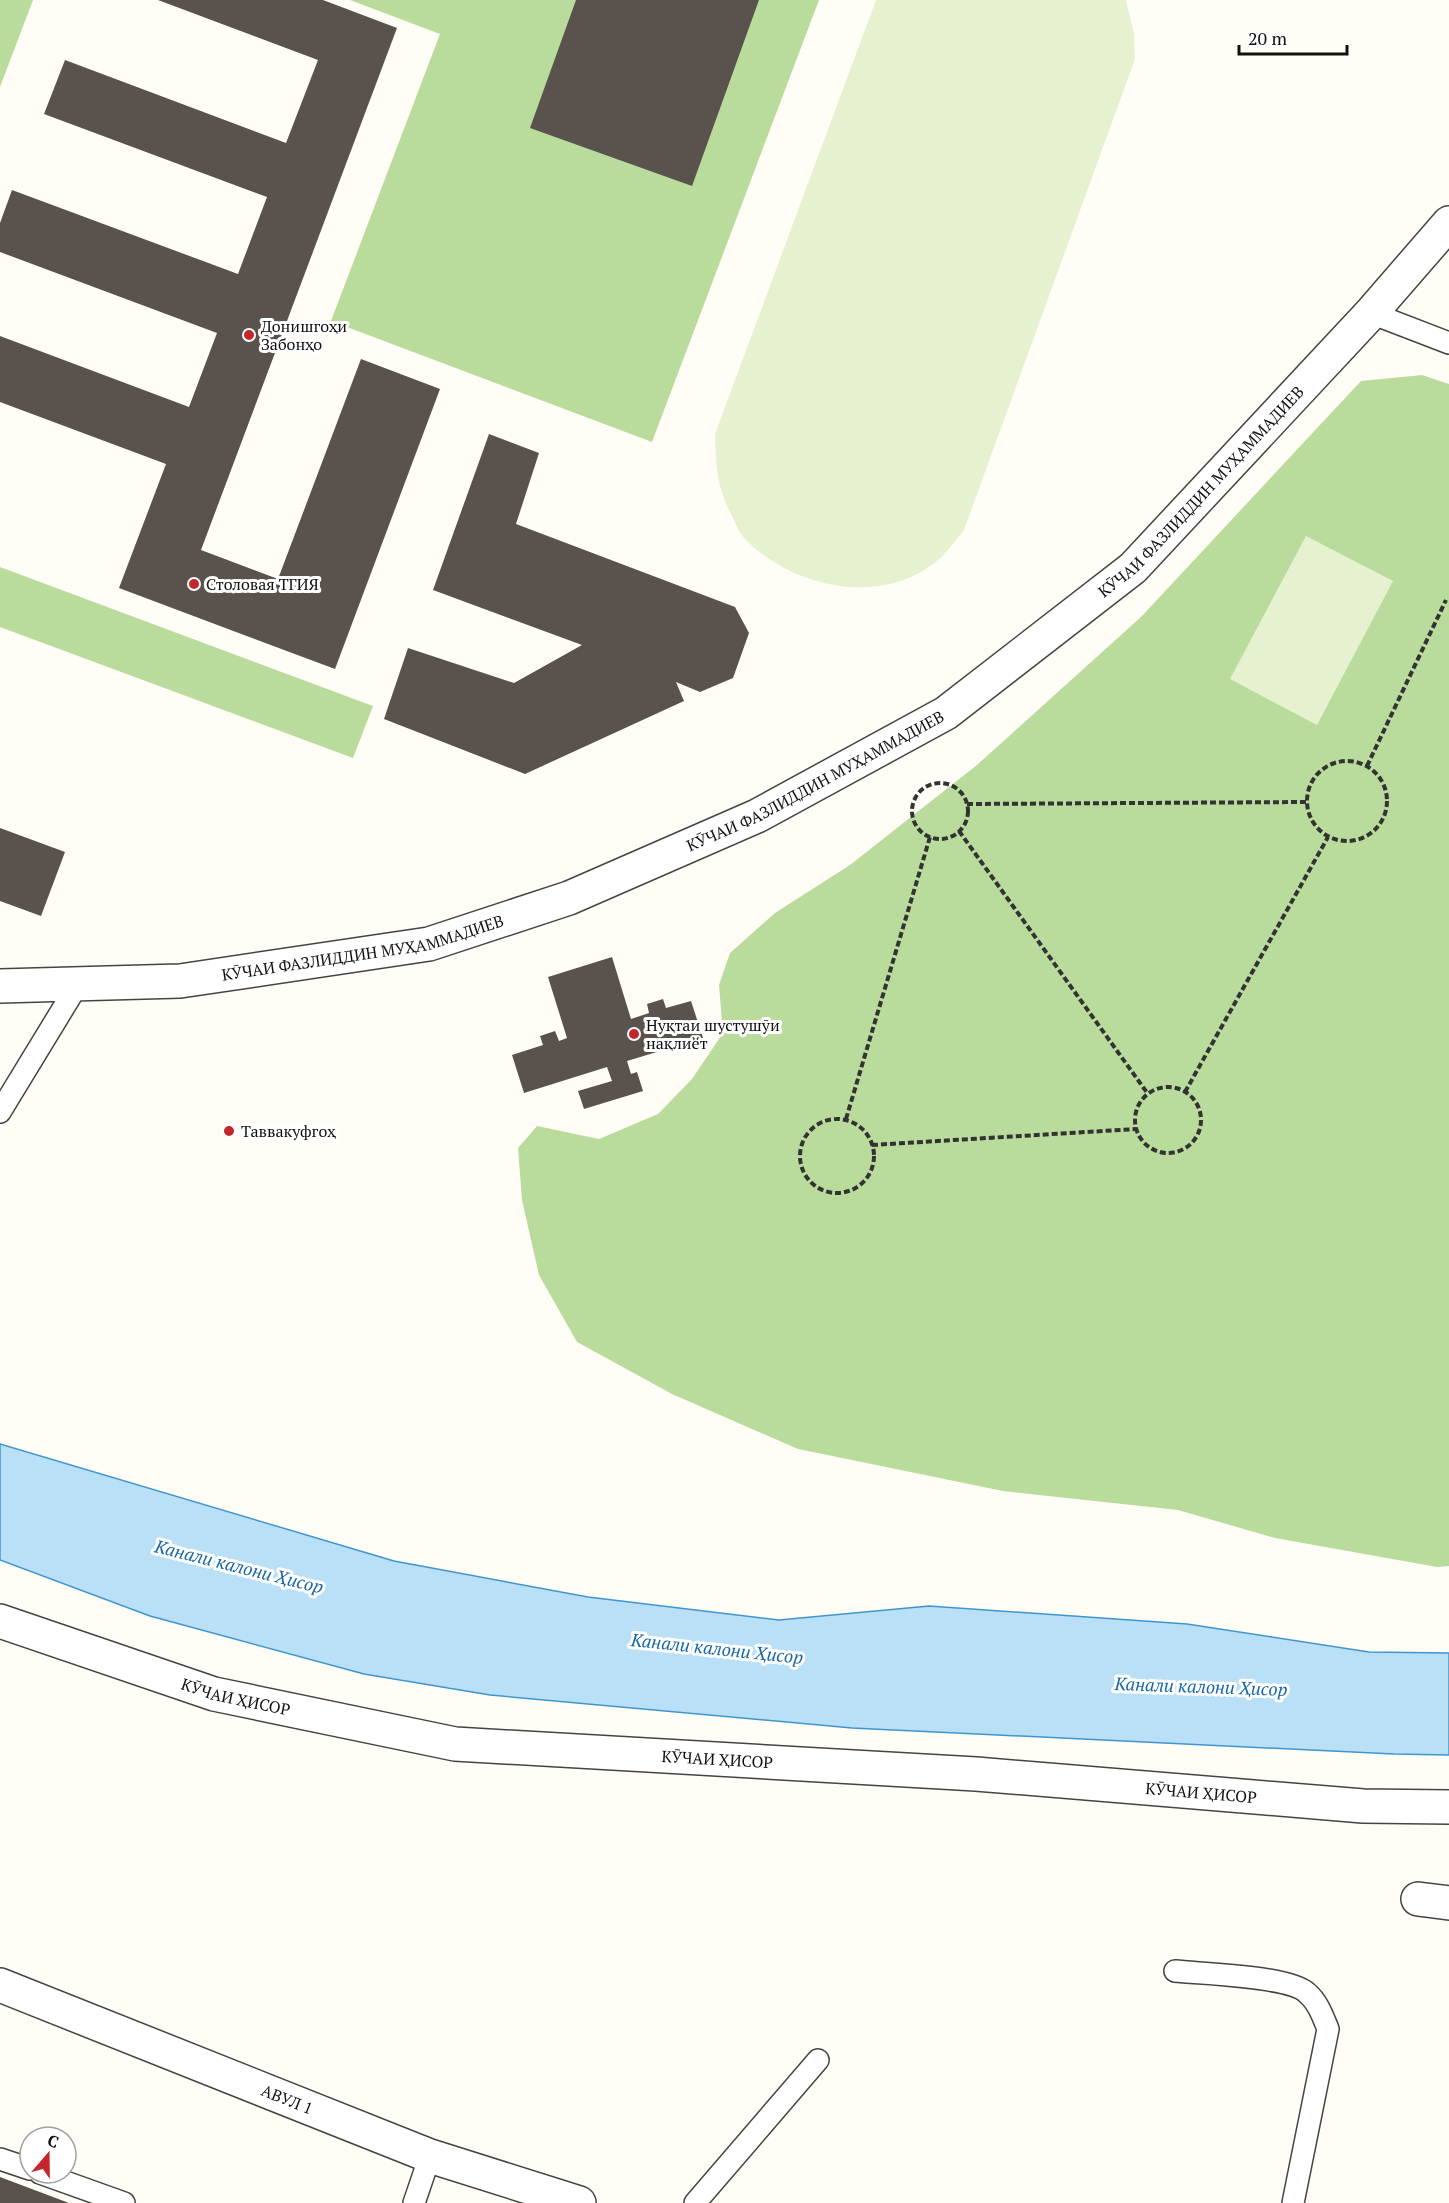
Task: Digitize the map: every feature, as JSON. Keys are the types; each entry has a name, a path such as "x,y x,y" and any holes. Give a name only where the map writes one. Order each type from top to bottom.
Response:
{"street":[{"name":"КӮЧАИ ФАЗЛИДДИН МУҲАММАДИЕВ","path":"0,986 180,981 429,944 569,898 757,816 946,713 1132,568 1371,313 1449,223"},
{"name":"КӮЧАИ ҲИСОР","path":"0,1621 214,1694 455,1744 976,1774 1364,1806 1449,1807"},
{"name":"АВУЛ 1","path":"0,1985 430,2156 579,2203"}],"lane":[{"path":"1371,313 1449,343"},
{"path":"0,1112 78,984"},
{"path":"1175,1971 1279,1982 1306,1991 1318,2007 1328,2029 1293,2203"},
{"path":"696,2203 818,2060"},
{"path":"414,2203 430,2156"},
{"path":"0,2159 18,2165"},
{"path":"74,2185 124,2203"}],"path":[{"path":"1366,766 1446,600"},
{"path":"1340,762 1354,762 1366,766 1385,787 1386,807 1379,826 1368,835 1356,840 1341,841 1328,837 1310,816 1307,802 1316,776 1327,767 1340,762"},
{"path":"935,783 948,783 959,789 968,804 969,813 965,825 959,831 945,840 930,837 921,832 914,822 911,809 915,797 924,787 935,783"},
{"path":"968,804 1307,802"},
{"path":"959,831 1148,1094"},
{"path":"846,1119 930,837"},
{"path":"1185,1092 1328,837"},
{"path":"1173,1087 1185,1092 1198,1106 1202,1125 1197,1137 1189,1147 1177,1153 1164,1153 1152,1149 1142,1141 1136,1129 1137,1110 1148,1094 1160,1088 1173,1087"},
{"path":"831,1118 846,1119 859,1126 869,1136 872,1145 873,1165 867,1178 856,1188 842,1193 828,1192 814,1186 804,1175 800,1161 800,1146 806,1133 817,1123 831,1118"},
{"path":"872,1145 1136,1129"}],"green space":[{"path":"0,0 33,0 0,87"},
{"path":"350,0 819,0 652,442 331,321 440,34"},
{"path":"876,0 1126,0 1134,34 1135,59 964,530 941,558 915,575 890,584 864,587 837,586 787,569 764,555 744,538 728,507 721,487 717,468 715,434"},
{"path":"1422,375 1449,384 1449,1566 1437,1567 1275,1538 1178,1510 1003,1491 798,1449 672,1394 577,1342 539,1275 522,1200 518,1148 537,1126 599,1139 658,1114 692,1079 723,1033 719,985 730,953 775,913 850,865 977,765 1141,617 1361,381"},
{"path":"1306,536 1393,581 1317,725 1230,679"},
{"path":"0,567 373,706 353,758 0,627"}],"water":[{"name":"Канали калони Ҳисор","path":"0,1444 394,1561 588,1597 779,1620 929,1606 1187,1624 1369,1652 1449,1653 1449,1755 852,1728 490,1695 364,1674 150,1616 0,1560"}],"building":[{"name":"Донишгоҳи Забонҳо","path":"158,0 323,0 397,28 201,550 278,579 361,359 440,389 335,669 119,588 166,464 0,402 0,336 189,407 217,333 0,252 0,223 12,190 238,274 267,197 44,114 65,60 286,143 318,60"},
{"path":"576,0 759,0 692,186 530,128"},
{"path":"489,434 539,453 516,524 735,607 749,633 733,678 700,692 676,682 684,701 525,774 384,719 408,648 514,683 582,645 433,590"},
{"path":"0,828 65,852 41,916 0,901"},
{"name":"Нуқтаи шустушӯи нақлиёт","path":"612,957 631,1019 649,1013 647,1004 663,999 666,1008 691,1001 703,1038 627,1061 631,1074 637,1072 643,1091 584,1109 578,1091 612,1081 607,1067 524,1093 512,1055 543,1045 540,1036 555,1031 559,1041 567,1038 548,977"},
{"path":"0,2177 69,2203 0,2203"}],"place":[{"name":"Донишгоҳи Забонҳо","path":"249,335"},
{"name":"Столовая ТГИЯ","path":"194,584"},
{"name":"Нуқтаи шустушӯи нақлиёт","path":"634,1034"},
{"name":"Таввакуфгоҳ","path":"229,1131"}]}
